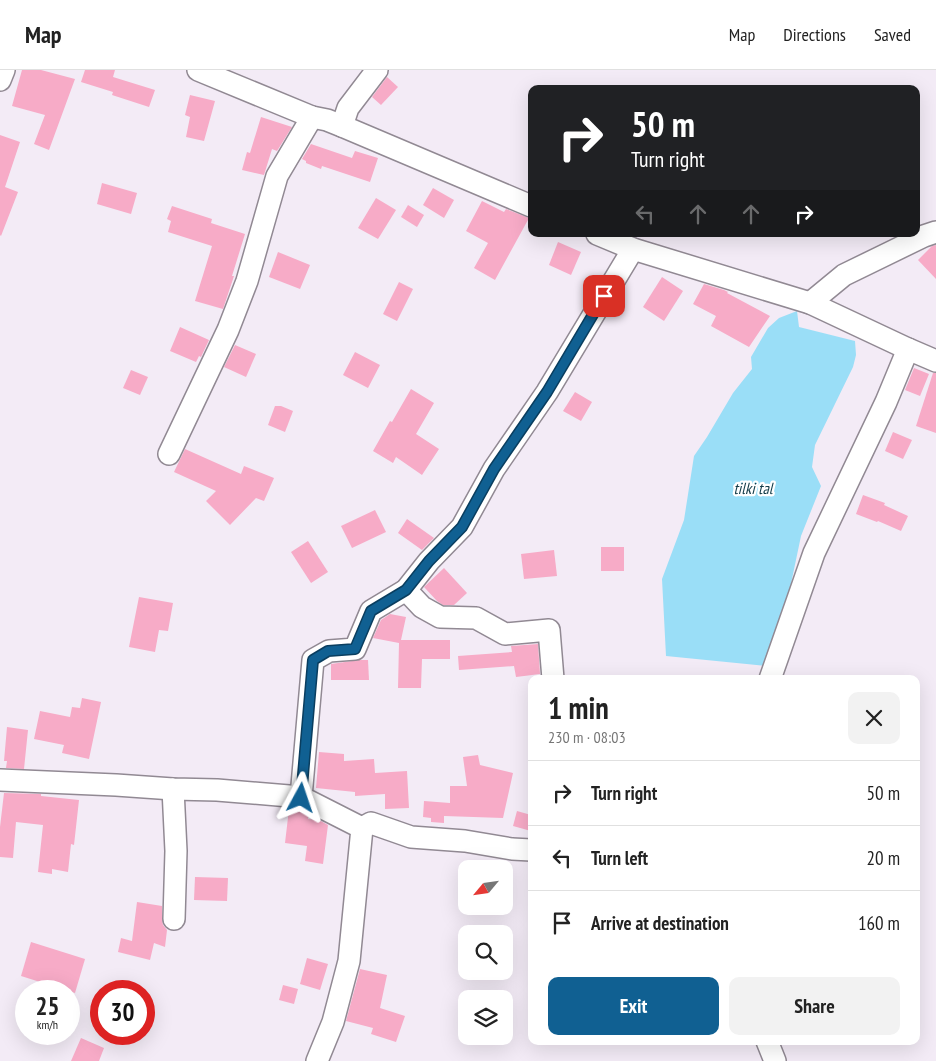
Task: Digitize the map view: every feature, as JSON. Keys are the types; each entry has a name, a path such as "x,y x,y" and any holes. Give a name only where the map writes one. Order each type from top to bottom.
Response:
{"street":[{"path":"0,80 4,70"},
{"path":"198,70 312,117 342,126 528,205"},
{"path":"342,126 348,108 378,70"},
{"path":"169,454 228,330 246,281 277,176 312,117"},
{"path":"810,303 844,275 936,232"},
{"path":"604,237 633,249 810,303 936,361"},
{"path":"301,798 313,660 328,651 355,649 371,611 406,590 429,561 462,527 494,469 547,392 633,249"},
{"path":"771,675 814,553 886,402 908,349"},
{"path":"406,590 422,607 440,617 476,618 505,634 549,630 552,675"},
{"path":"0,780 217,790 301,798 362,828"},
{"path":"173,789 176,851 174,919"},
{"path":"362,828 371,823 411,837 465,841 528,850"},
{"path":"317,1061 333,1022 349,961 362,828"},
{"path":"769,1045 775,1061"}],"water":[{"name":"tilki tal","path":"797,311 799,327 855,341 856,355 853,367 815,445 812,467 821,486 801,536 788,598 766,666 666,656 662,579 684,520 694,456 733,393 752,369 751,357 768,328 779,318"}],"building":[{"path":"22,70 41,70 75,79 49,150 34,144 45,115 12,106"},
{"path":"85,70 115,70 113,77 155,90 149,107 112,95 113,92 81,82"},
{"path":"387,77 398,87 381,105 372,97"},
{"path":"190,95 215,101 204,141 186,137 190,117 185,115"},
{"path":"261,117 292,127 277,151 272,149 264,175 242,170 247,152 250,153"},
{"path":"0,135 20,142 5,187 18,192 1,236 0,235"},
{"path":"311,144 352,158 355,151 378,158 370,182 322,166 321,169 306,163 302,159"},
{"path":"102,183 137,193 131,214 97,204"},
{"path":"433,188 454,200 444,218 423,205"},
{"path":"376,198 396,210 378,239 358,228"},
{"path":"482,201 504,212 506,209 528,218 495,280 474,268 488,243 466,231"},
{"path":"408,205 424,215 417,227 401,217"},
{"path":"172,206 212,219 211,223 245,234 223,309 195,301 212,246 168,232 171,221 167,219"},
{"path":"558,242 581,252 571,275 549,265"},
{"path":"936,245 936,279 918,260 932,246"},
{"path":"278,252 310,265 300,289 269,277"},
{"path":"662,277 683,291 664,321 643,307"},
{"path":"399,282 413,289 397,321 383,314"},
{"path":"704,284 724,290 770,316 749,347 711,326 716,316 693,304"},
{"path":"180,327 209,340 201,357 199,356 196,362 170,351"},
{"path":"235,345 256,354 246,377 224,367"},
{"path":"355,352 380,365 368,388 343,375"},
{"path":"914,368 929,374 920,396 905,390"},
{"path":"131,370 148,377 140,395 123,388"},
{"path":"933,373 936,373 936,433 916,426"},
{"path":"411,389 434,403 416,434 439,449 422,475 396,457 393,463 373,451"},
{"path":"575,392 592,402 581,421 563,411"},
{"path":"275,406 281,406 293,411 285,432 268,425"},
{"path":"893,432 912,440 903,459 885,451"},
{"path":"185,449 241,474 244,466 274,478 264,501 256,498 230,525 206,501 216,491 174,472"},
{"path":"863,495 885,503 884,505 908,516 901,531 856,514"},
{"path":"375,510 386,532 352,548 341,526"},
{"path":"407,519 434,538 422,550 398,533"},
{"path":"308,541 328,572 311,583 291,552"},
{"path":"601,547 624,547 624,571 601,571"},
{"path":"554,550 557,576 524,579 521,554"},
{"path":"444,568 467,593 454,605 443,605 424,587"},
{"path":"139,597 173,603 168,631 159,630 155,652 129,647"},
{"path":"390,614 406,617 401,640 450,640 450,659 422,659 421,688 398,688 399,643 373,638 381,620"},
{"path":"538,644 540,674 516,677 514,666 459,670 458,656 512,652 511,646"},
{"path":"368,660 369,680 331,680 331,664"},
{"path":"82,698 101,702 89,759 62,753 64,745 34,739 40,711 70,717 72,707 80,708"},
{"path":"7,727 28,730 24,769 6,768 7,761 4,761"},
{"path":"319,752 344,754 344,761 374,759 375,773 407,771 409,808 385,809 385,794 355,796 355,792 316,788"},
{"path":"478,755 480,765 513,773 503,818 444,816 444,823 431,822 431,818 423,817 424,801 450,803 450,786 467,786 463,757"},
{"path":"4,793 41,794 41,796 79,800 74,845 71,844 68,872 52,869 52,874 38,872 43,825 16,822 13,858 0,857 0,827"},
{"path":"289,809 298,809 309,815 308,819 319,820 328,825 323,864 305,861 307,846 285,843"},
{"path":"517,811 528,814 528,830 513,826"},
{"path":"195,877 228,878 227,901 194,900"},
{"path":"137,902 162,906 163,925 167,930 165,947 154,943 150,960 118,952 121,938 132,941"},
{"path":"31,942 85,959 79,980 34,980 21,976"},
{"path":"307,958 328,964 320,990 300,984"},
{"path":"360,969 387,975 380,1008 405,1016 396,1042 371,1034 373,1028 346,1021"},
{"path":"283,985 298,989 294,1004 279,1000"},
{"path":"81,1038 90,1042 90,1045 104,1048 99,1061 71,1061 78,1045 80,1045"}],"route":[{"path":"301,798 313,660 328,651 355,649 371,611 406,590 429,561 462,527 494,469 547,392 604,296"}]}
